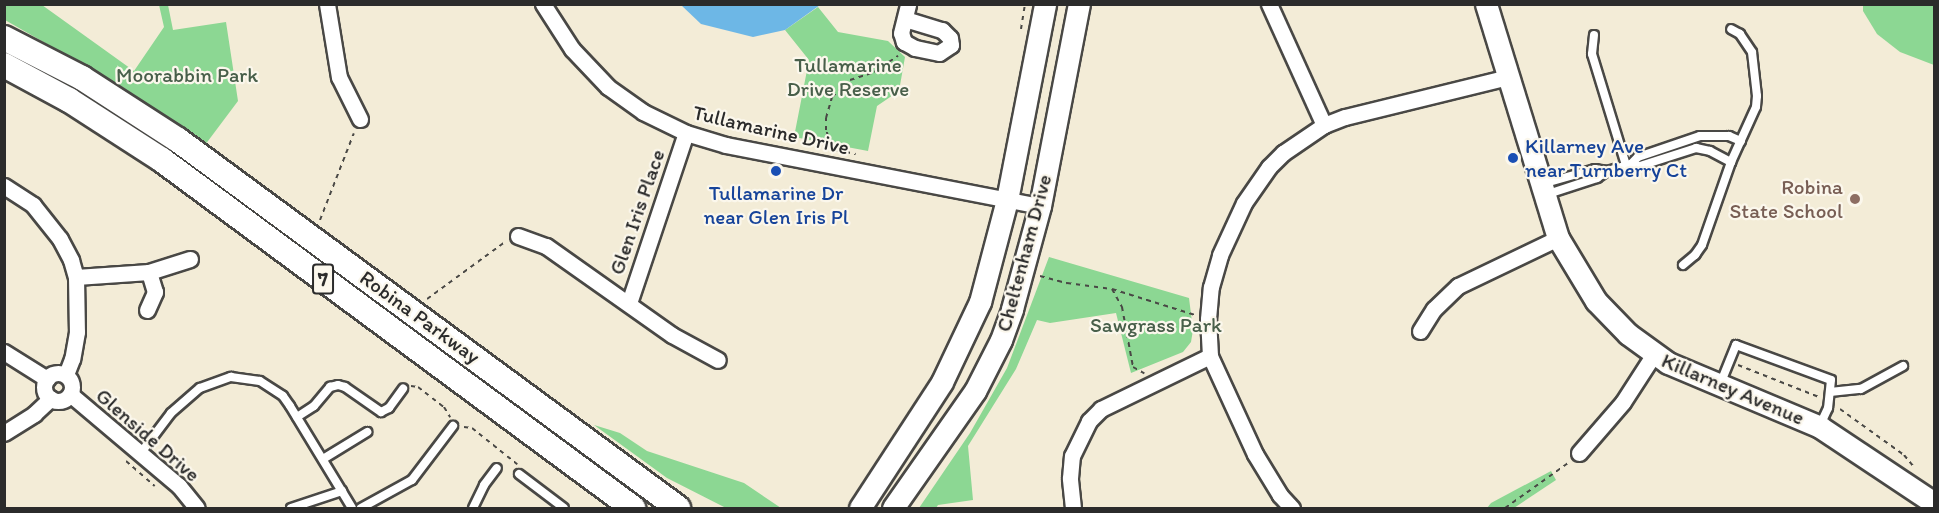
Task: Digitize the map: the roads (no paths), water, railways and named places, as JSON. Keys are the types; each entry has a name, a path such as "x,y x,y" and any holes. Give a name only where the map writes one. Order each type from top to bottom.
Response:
{"main road":[{"name":"Cheltenham Drive","path":"860,508 936,392 966,336 991,270 1045,4"},
{"name":"Cheltenham Drive","path":"893,508 960,414 988,368 1012,309 1040,206 1079,4"},
{"name":"Killarney Avenue","path":"1486,4 1558,238 1596,301 1628,334 1654,354 1685,372 1820,427 1935,503"},
{"name":"Robina Parkway","path":"4,38 82,78 178,140 678,508"},
{"name":"Robina Parkway","path":"4,64 69,100 162,160 633,508"}],"street":[{"path":"327,4 339,77 360,119"},
{"name":"Tullamarine Drive","path":"543,4 572,49 600,79 625,101 686,133 726,145 1040,206"},
{"path":"1269,4 1324,125"},
{"path":"1277,22 1278,4"},
{"path":"906,12 942,30 950,38 951,45 939,53 908,45 901,33 906,12"},
{"path":"1292,508 1280,495 1255,454 1210,356 1208,319 1216,268 1244,203 1269,168 1283,153 1324,125 1345,117 1508,76"},
{"name":"Glen Iris Place","path":"628,303 686,133"},
{"path":"4,186 33,205 47,221 71,260 76,278 77,332 72,359 66,375"},
{"name":"Glen Iris Place","path":"518,236 546,246 672,335 718,360"},
{"path":"1420,331 1434,309 1458,286 1558,238"},
{"path":"76,278 149,272 190,259"},
{"path":"147,310 155,292 149,272"},
{"path":"4,352 47,379"},
{"path":"1579,453 1623,402 1654,354"},
{"path":"1073,508 1070,478 1072,456 1089,421 1110,404 1210,356"},
{"path":"55,373 66,375 72,383 70,394 61,400 51,398 45,390 47,379 55,373"},
{"name":"Glenside Drive","path":"70,394 179,486 197,508"},
{"path":"4,433 34,414 51,398"}],"lane":[{"path":"1683,265 1695,255 1702,245 1731,162 1756,107 1752,52 1740,34 1731,29"},
{"path":"1594,34 1592,54 1629,165"},
{"path":"1629,165 1638,157 1700,136 1729,136 1741,141"},
{"path":"1542,190 1597,178 1607,171 1629,165 1640,166 1696,148 1710,151 1731,162"},
{"path":"1719,386 1736,345 1831,380 1828,408 1820,427"},
{"path":"1830,392 1861,389 1903,366"},
{"path":"140,454 171,413 200,388 216,380 231,377 260,381 283,396 352,508"},
{"path":"297,417 314,406 330,387 338,385 345,387 381,412 389,408 403,389"},
{"path":"361,508 412,480 453,426"},
{"path":"322,459 367,432"},
{"path":"473,508 484,485 497,468"},
{"path":"519,474 555,506 564,508"},
{"path":"291,508 342,491"}],"water":[{"path":"681,5 820,5 785,30 753,37 701,24"}],"place":[{"name":"Killarney Ave near Turnberry Ct","path":"1513,158"},
{"name":"Tullamarine Dr near Glen Iris Pl","path":"776,171"},
{"name":"Robina State School","path":"1855,199"}],"park label":[{"name":"Moorabbin Park","path":"187,75"},
{"name":"Tullamarine Drive Reserve","path":"848,77"},
{"name":"Sawgrass Park","path":"1156,325"}]}
